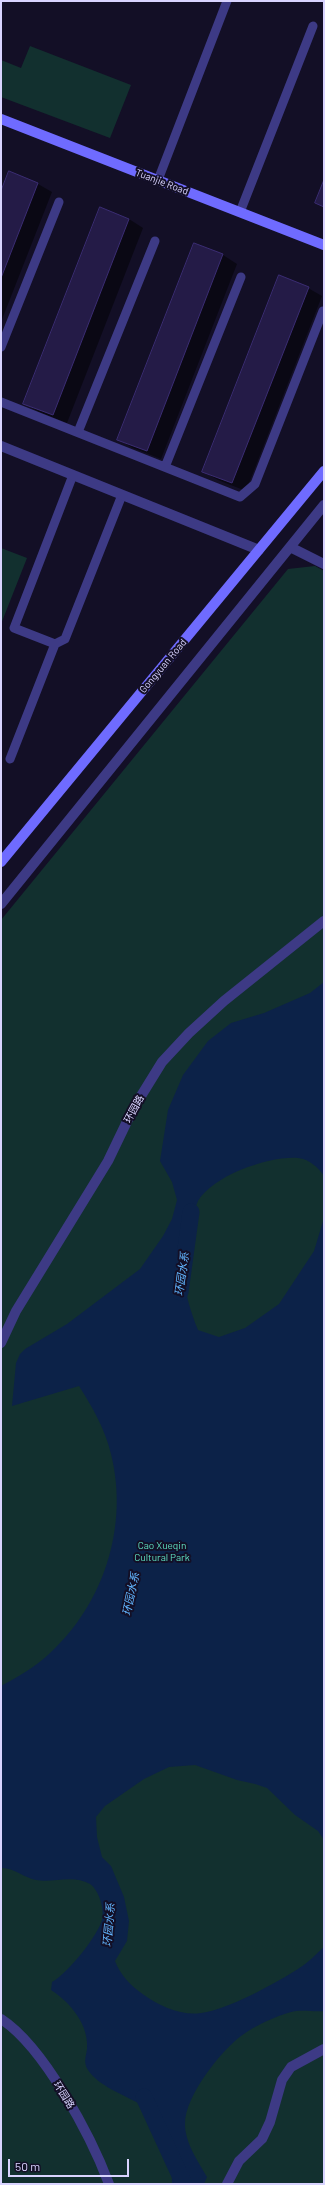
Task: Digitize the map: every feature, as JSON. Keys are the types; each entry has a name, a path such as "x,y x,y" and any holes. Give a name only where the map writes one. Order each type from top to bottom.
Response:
{"main road":[{"name":"Tuanjie Road","path":"1,119 324,245"},
{"name":"Gongyuan Road","path":"1,862 324,470"}],"street":[{"path":"1,446 259,550"},
{"path":"1,904 324,505"},
{"path":"290,547 324,564"},
{"name":"环园路","path":"1,1343 16,1311 108,1161 133,1109 162,1062 189,1033 224,1001 324,921"},
{"name":"环园路","path":"1,2019 15,2028 41,2058 75,2112 109,2184"},
{"path":"227,2184 239,2161 262,2139 270,2122 282,2080 291,2067 324,2049"}],"lane":[{"path":"158,180 227,1"},
{"path":"240,212 313,26"},
{"path":"1,347 59,202"},
{"path":"78,432 155,242"},
{"path":"165,467 241,277"},
{"path":"1,402 240,497 255,484 323,311"},
{"path":"55,644 14,628 73,475"},
{"path":"10,759 55,644 65,639 122,495"}],"green space":[{"path":"30,46 131,85 110,138 1,97 1,60 21,68"},
{"path":"1,548 27,558 1,624"},
{"name":"Cao Xueqin Cultural Park","path":"315,566 324,571 324,2184 1,2184 1,920 288,569"}],"water":[{"path":"324,982 324,1176 316,1167 306,1160 286,1158 272,1160 243,1169 216,1183 197,1203 185,1250 184,1276 188,1302 198,1330 219,1337 245,1328 279,1304 314,1251 324,1218 324,1840 318,1831 295,1815 267,1788 237,1780 195,1765 169,1767 144,1779 105,1806 96,1817 97,1837 102,1857 111,1866 124,1897 129,1921 127,1941 115,1961 123,1976 135,1988 150,1999 179,2012 194,2014 211,2011 237,2002 278,1981 302,1967 324,1947 324,2011 295,2011 259,2025 241,2036 214,2063 197,2088 187,2113 185,2124 187,2138 207,2177 204,2184 172,2184 171,2162 165,2139 154,2118 147,2109 104,2085 88,2070 85,2062 87,2040 82,2023 72,2008 51,1990 52,1982 58,1978 81,1954 99,1927 103,1916 103,1911 99,1895 90,1884 84,1881 70,1879 43,1881 36,1880 10,1869 1,1868 1,1686 26,1672 49,1654 68,1634 84,1612 98,1588 107,1562 114,1536 117,1509 116,1481 111,1454 98,1419 79,1386 12,1406 16,1363 20,1354 25,1349 67,1324 140,1269 163,1236 172,1219 177,1200 172,1182 160,1161 168,1110 183,1075 208,1041 231,1023 264,1013 310,993"}],"building":[{"path":"9,171 38,183 1,278 1,191"},
{"path":"324,180 324,207 315,203"},
{"path":"100,207 129,219 53,415 23,404"},
{"path":"194,243 223,254 147,451 117,440"},
{"path":"279,275 309,287 232,483 202,472"}],"waterway":[{"name":"环园水系","path":"180,1292 191,1212"},
{"name":"环园水系","path":"144,2097 184,2184"}]}
